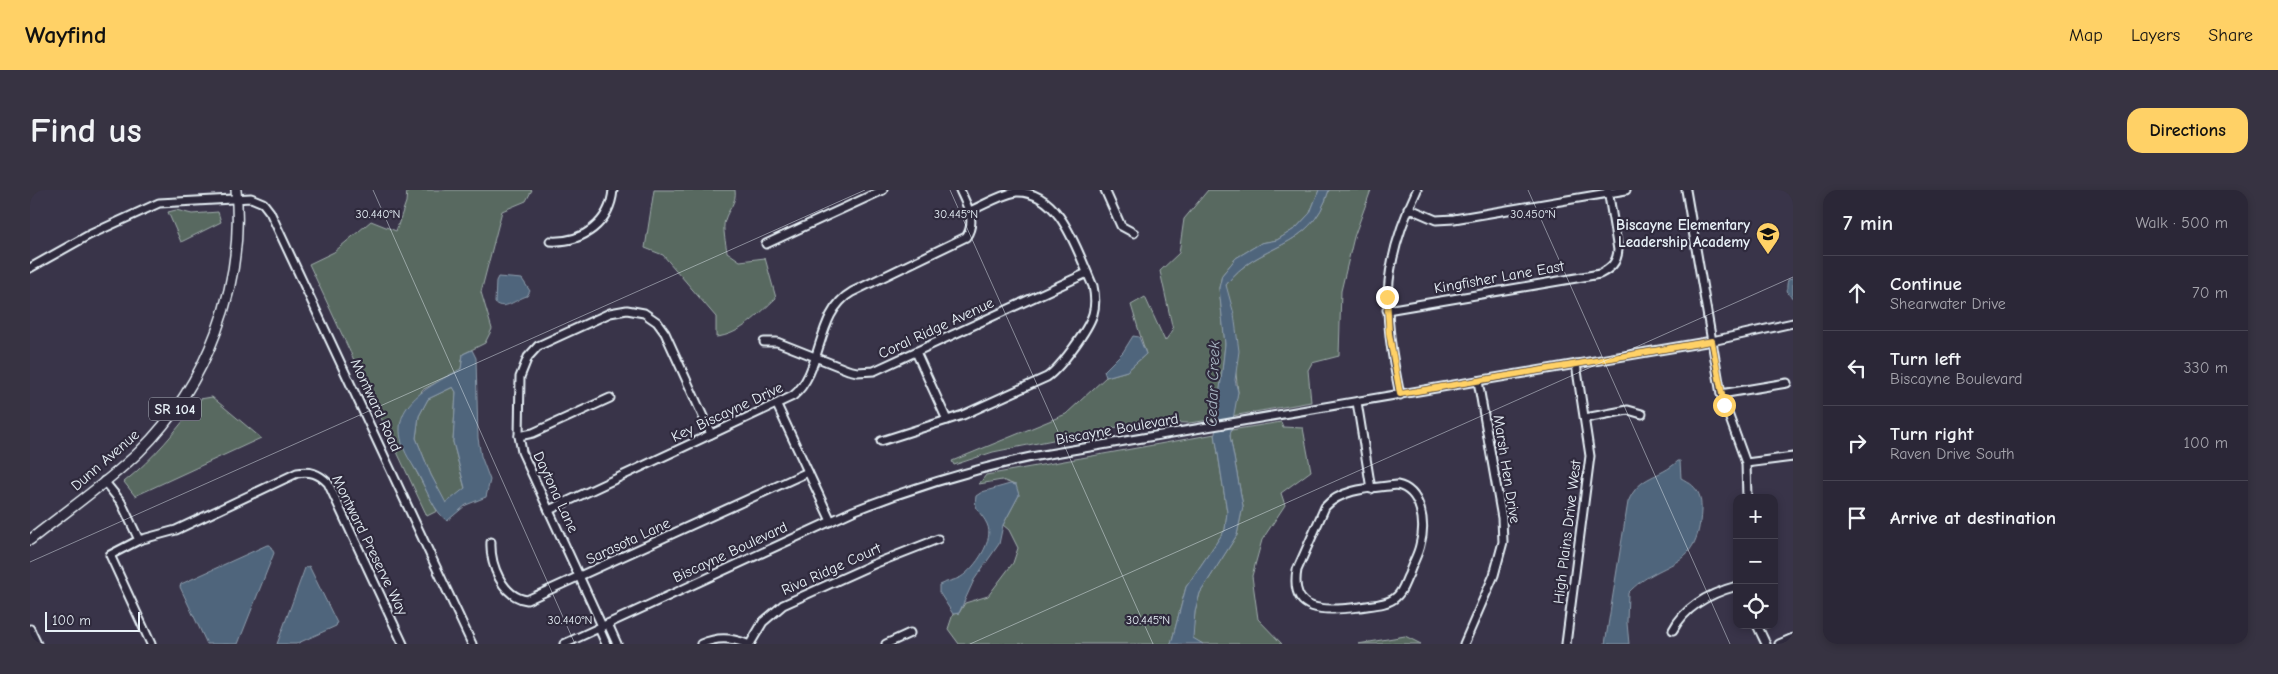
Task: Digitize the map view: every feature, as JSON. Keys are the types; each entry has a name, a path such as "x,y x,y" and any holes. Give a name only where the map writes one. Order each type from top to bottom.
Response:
{"main road":[{"name":"Dunn Avenue","path":"30,540 135,456 163,426 185,395 208,354 224,311 233,269 237,194"}],"street":[{"path":"550,241 570,240 595,228 606,215 613,190"},
{"path":"766,244 883,190"},
{"path":"881,441 963,415 1053,373 1090,321 1095,305 1093,286 1060,214 1052,204 1045,198 1029,192 1008,194 970,211 960,190"},
{"path":"1105,190 1121,226 1134,233"},
{"path":"1400,394 1389,333 1387,310 1388,283 1392,255 1408,208 1417,190"},
{"path":"1408,208 1436,220 1454,219 1626,190"},
{"path":"1686,190 1721,394 1746,463 1748,494"},
{"name":"Kingfisher Lane East","path":"1387,310 1600,274 1613,265 1618,250 1608,192"},
{"name":"Montward Road","path":"30,268 89,235 159,203 237,194 258,200 270,212 472,644"},
{"name":"Key Biscayne Drive","path":"549,510 793,396 803,386 833,311 845,296 960,242 970,231 972,218 970,211"},
{"name":"Coral Ridge Avenue","path":"764,342 777,342 848,370 866,372 881,368 1087,273"},
{"name":"Daytona Lane","path":"617,644 603,626 522,452 518,436 520,377 524,364 538,346 610,313 627,310 644,313 657,322 665,334 711,434"},
{"name":"Biscayne Boulevard","path":"564,644 831,521 895,494 973,470 1031,457 1712,341 1793,323"},
{"path":"916,352 947,420"},
{"name":"High Plains Drive West","path":"1566,644 1590,467 1589,441 1576,364"},
{"name":"Marsh Hen Drive","path":"1464,644 1498,564 1503,542 1502,518 1478,381"},
{"path":"1721,394 1787,383"},
{"path":"518,436 533,433 610,398"},
{"path":"1356,402 1370,489"},
{"path":"777,405 831,521"},
{"path":"1585,418 1628,410 1642,414"},
{"path":"1746,463 1793,457"},
{"name":"Montward Preserve Way","path":"151,644 110,555 139,540 176,530 297,473 308,472 320,475 328,482 403,644"},
{"name":"Sarasota Lane","path":"491,542 490,556 506,591 518,599 534,599 808,472"},
{"path":"104,481 121,502 139,540"},
{"path":"1397,485 1411,490 1418,503 1422,537 1409,574 1396,598 1384,603 1330,610 1314,608 1302,600 1298,593 1295,578 1325,507 1338,496 1370,489 1397,485"},
{"name":"Riva Ridge Court","path":"748,644 763,622 784,605 874,564 938,539"},
{"path":"1673,630 1680,617 1701,601 1733,587"},
{"path":"603,626 606,644"},
{"path":"30,629 37,644"},
{"path":"1760,629 1766,644"},
{"path":"886,644 910,633"},
{"path":"701,644 717,638 729,638 748,644"},
{"path":"1779,644 1793,638"}],"green space":[{"path":"407,190 532,190 526,201 502,211 481,292 492,329 485,343 463,354 461,369 422,390 403,446 437,511 427,516 309,264 334,252 371,221 396,231 406,202"},
{"path":"654,190 735,190 735,199 724,223 727,252 740,261 765,258 776,298 741,328 716,337 716,317 663,255 645,248"},
{"path":"1208,190 1319,190 1310,213 1296,228 1277,240 1261,243 1236,258 1222,275 1219,288 1225,344 1217,419 1189,423 1143,422 993,452 954,465 952,461 1066,414 1106,377 1127,371 1146,354 1131,305 1145,297 1165,341 1173,330 1160,271 1179,253 1184,219"},
{"path":"1329,190 1371,190 1354,237 1341,291 1339,356 1312,363 1308,370 1311,402 1232,416 1238,392 1226,285 1253,260 1297,236 1310,225 1321,210"},
{"path":"176,210 192,214 218,212 221,222 181,242 168,212"},
{"path":"453,387 456,392 453,442 465,489 446,504 431,475 416,438 419,416 428,399"},
{"path":"212,397 261,438 135,496 124,482 165,443 200,399"},
{"path":"1281,422 1283,427 1303,428 1311,471 1281,493 1285,505 1262,540 1252,576 1258,619 1282,644 1203,644 1192,638 1195,612 1200,593 1237,535 1243,506 1230,436 1231,430"},
{"path":"1215,434 1227,512 1225,530 1186,587 1171,644 959,644 948,629 953,614 959,613 965,603 988,596 1013,563 1018,548 1009,530 1003,525 1019,495 1015,485 1002,480 979,484 986,475"},
{"path":"1405,636 1421,644 1358,644"}],"water":[{"path":"1319,190 1329,190 1321,210 1310,225 1297,236 1253,260 1226,285 1234,314 1239,351 1235,380 1238,392 1230,436 1243,506 1237,535 1200,593 1195,612 1193,638 1203,644 1171,644 1186,587 1225,530 1227,512 1215,434 1225,344 1219,288 1222,275 1236,258 1261,243 1277,240 1296,228 1310,213"},
{"path":"498,277 522,279 530,291 527,296 511,304 499,305 495,303 496,281"},
{"path":"1793,277 1793,298 1787,288 1788,280"},
{"path":"1133,336 1139,337 1146,354 1127,371 1106,377 1104,371 1123,352"},
{"path":"472,350 476,358 478,438 481,456 490,480 486,497 466,505 447,521 435,506 406,454 400,431 402,418 407,407 426,389 461,369 463,354","holes":["453,387 456,392 453,442 465,488 446,503 431,475 416,438 419,416 428,399"]},
{"path":"1680,461 1681,478 1694,487 1700,499 1701,511 1698,531 1693,545 1676,562 1640,582 1628,593 1627,623 1629,644 1605,644 1628,502 1638,486 1644,481 1671,467"},
{"path":"1010,484 1016,485 1019,495 1003,525 999,544 974,580 959,613 953,614 939,592 939,585 961,577 966,573 982,553 988,538 987,524 976,505 976,496 982,492"},
{"path":"270,545 274,553 238,644 207,644 180,587 181,584"},
{"path":"309,566 337,623 336,626 296,644 277,644 305,568"}],"place":[{"name":"Biscayne Elementary Leadership Academy","path":"1768,255"}],"route":[{"path":"1387,297 1389,333 1400,394 1712,341 1724,405"}],"water label":[{"name":"Cedar Creek","path":"1212,384"}]}
